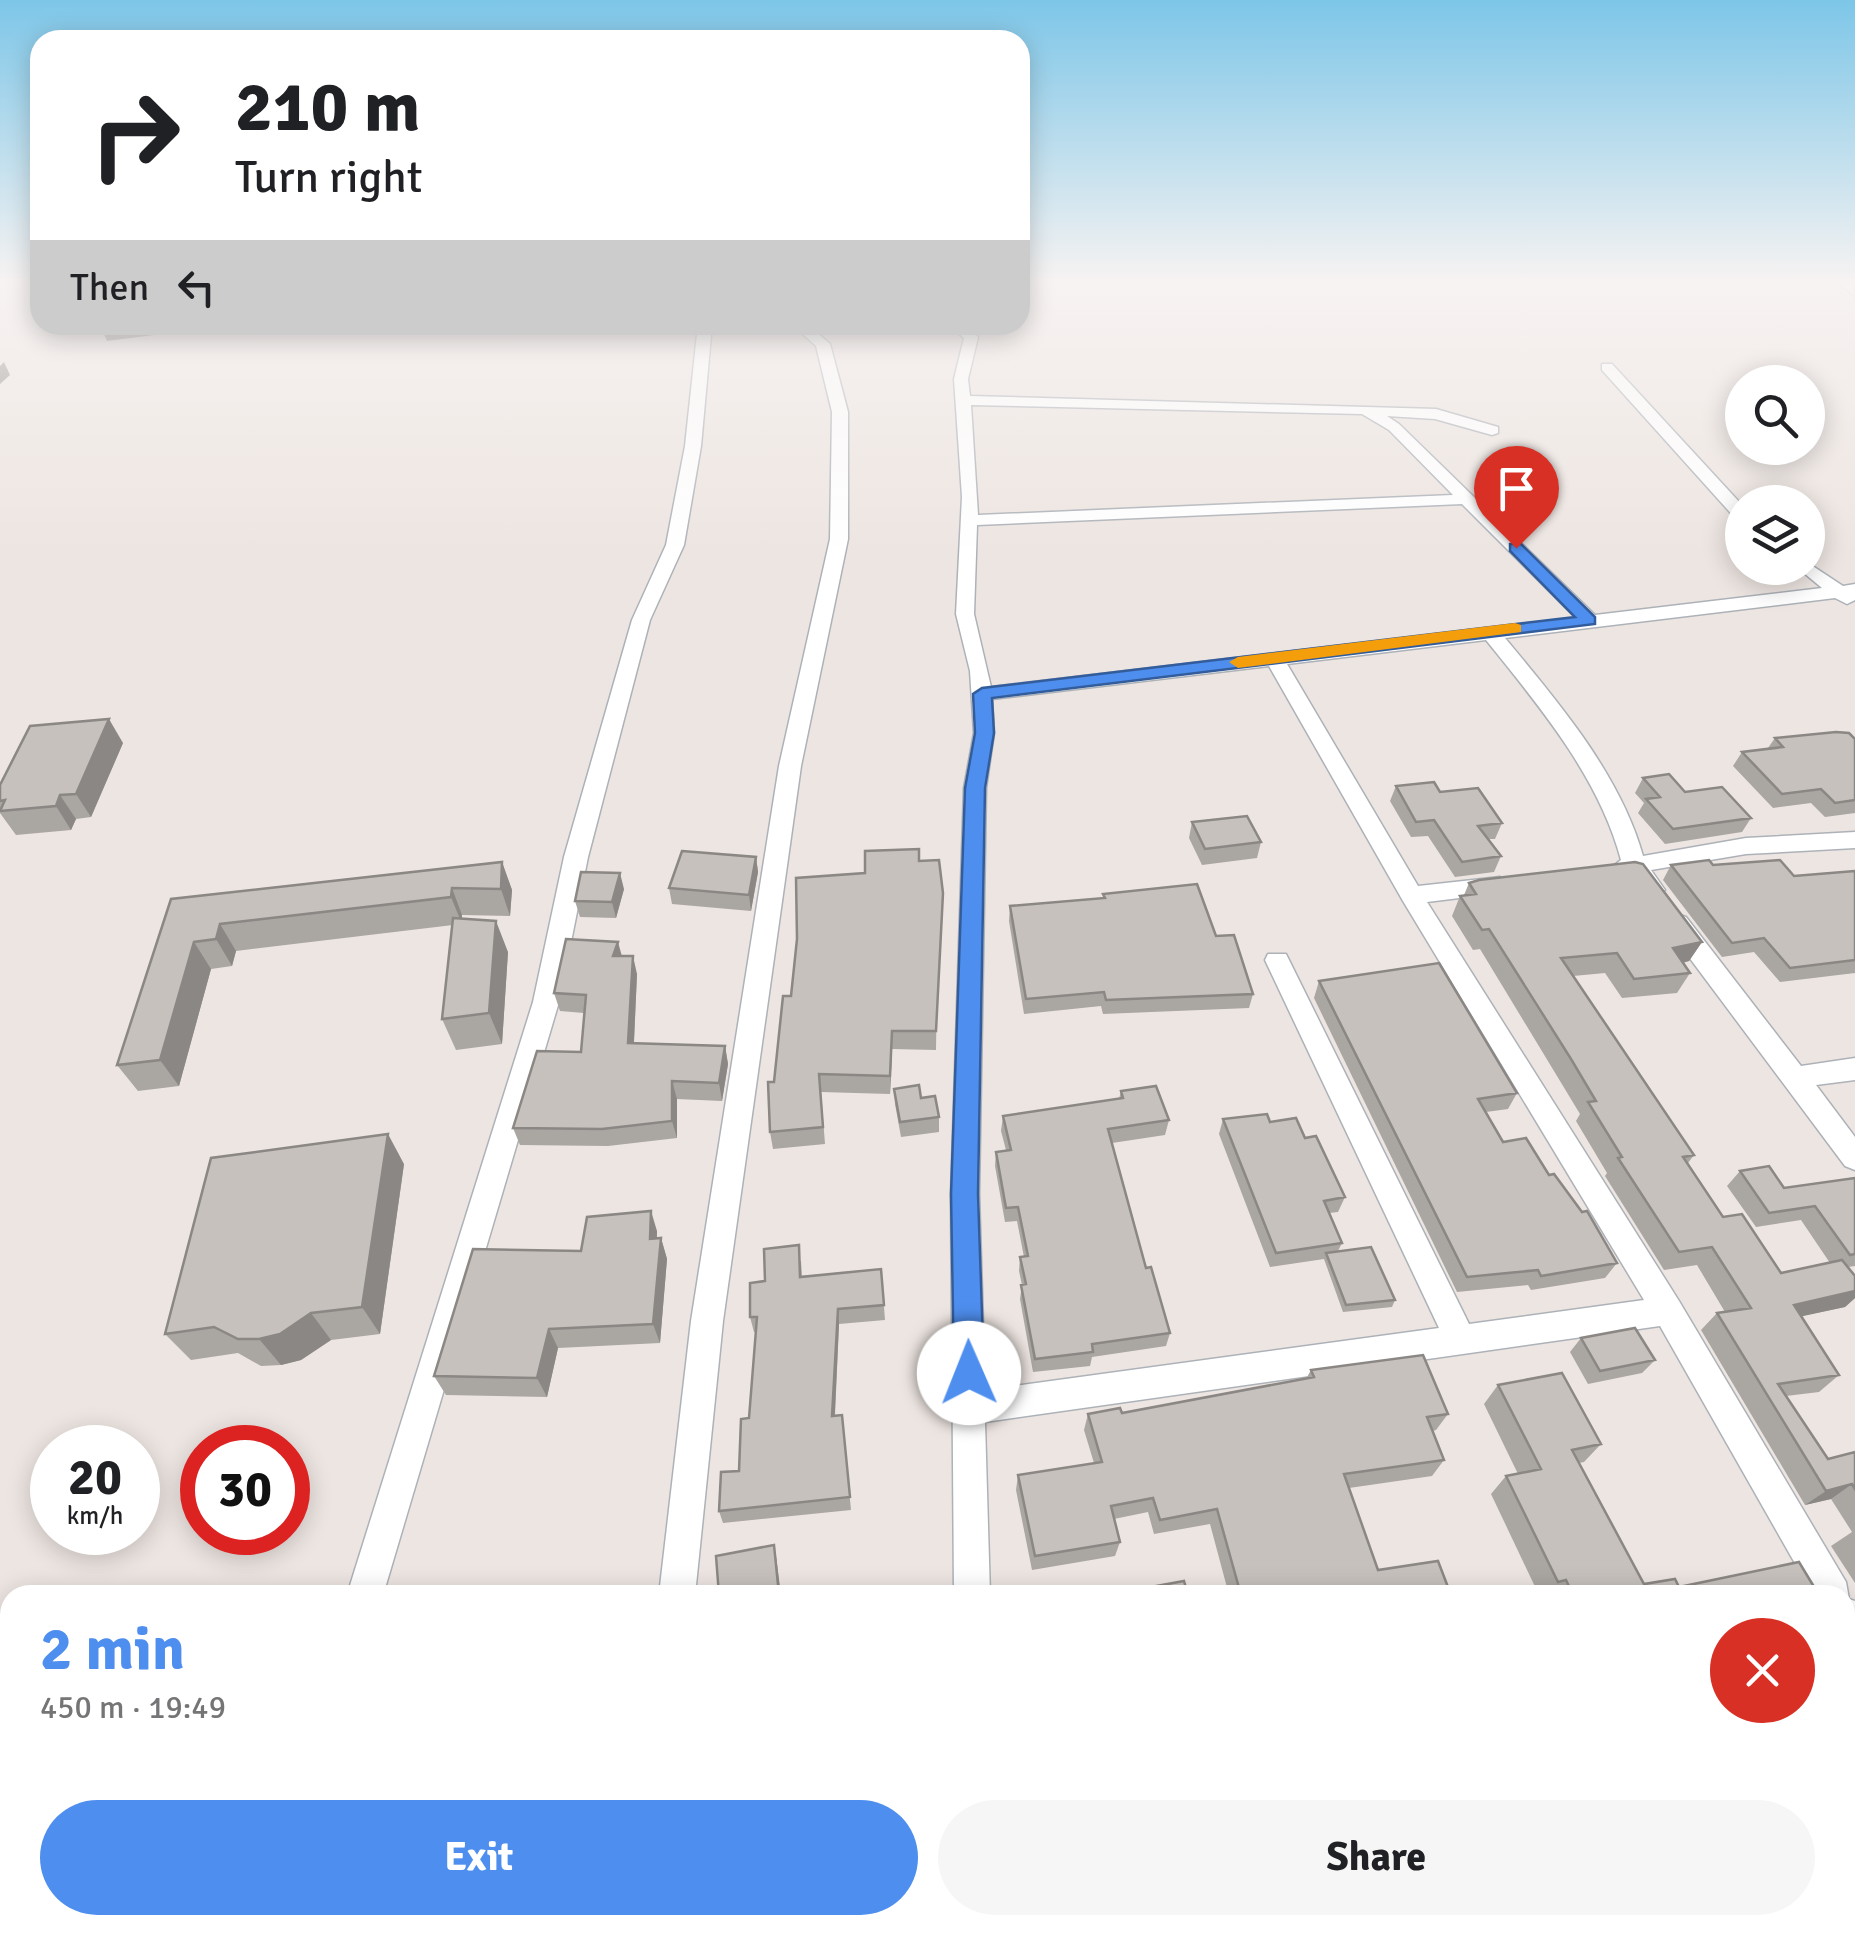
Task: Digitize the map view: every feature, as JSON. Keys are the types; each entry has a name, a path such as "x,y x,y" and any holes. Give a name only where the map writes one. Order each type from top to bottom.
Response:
{"street":[{"path":"367,1585 546,1002 576,857 641,620 675,545 693,446 700,373"},
{"path":"678,1585 708,1321 790,766 839,539 840,412 830,373"},
{"path":"963,373 970,520 966,614 982,694 984,733 975,788 964,1194 972,1585"},
{"path":"1613,373 1725,497"},
{"path":"963,400 1436,414 1492,430"},
{"path":"1365,410 1384,418 1589,620"},
{"path":"970,520 1467,500"},
{"path":"1825,579 1850,595"},
{"path":"982,694 1589,620 1850,595"},
{"path":"1490,632 1554,711 1622,820 1634,866 1855,1158"},
{"path":"1274,658 1411,895 1668,1311 1827,1585"},
{"path":"1599,870 1746,846 1855,840"},
{"path":"1411,895 1529,880"},
{"path":"1276,960 1461,1340"},
{"path":"1792,1078 1855,1068"},
{"path":"970,1408 1668,1311"}],"building":[{"path":"109,719 76,794 60,795 56,806 0,811 5,800 0,801 0,785 30,726"},
{"path":"1849,733 1855,739 1855,800 1835,803 1821,789 1782,794 1742,752 1783,747 1775,738"},
{"path":"1669,774 1685,792 1722,787 1751,818 1673,829 1646,799 1660,797 1643,778"},
{"path":"1434,782 1440,792 1478,788 1502,823 1478,826 1501,856 1462,862 1434,820 1416,822 1396,786"},
{"path":"1247,816 1261,842 1205,849 1192,822"},
{"path":"919,849 919,861 939,860 943,893 936,1031 892,1031 890,1076 819,1074 823,1127 770,1132 768,1082 774,1082 783,996 791,996 797,939 796,878 865,873 865,851"},
{"path":"682,851 756,857 749,895 669,888"},
{"path":"1709,860 1713,865 1780,860 1794,876 1855,871 1855,960 1790,968 1764,938 1732,943 1671,865"},
{"path":"502,862 501,889 452,888 451,897 220,924 216,939 194,942 160,1060 117,1065 171,899"},
{"path":"1643,864 1702,942 1673,948 1690,973 1634,979 1617,953 1561,958 1694,1155 1683,1157 1723,1217 1742,1214 1781,1273 1842,1260 1855,1276 1855,1291 1794,1305 1839,1375 1778,1384 1828,1459 1855,1452 1855,1489 1852,1484 1826,1491 1717,1313 1751,1308 1712,1247 1679,1252 1618,1158 1622,1157 1588,1102 1596,1101 1571,1059 1489,929 1482,930 1460,896 1476,894 1469,883 1479,880"},
{"path":"581,872 620,873 612,902 575,901"},
{"path":"1197,884 1216,936 1234,935 1253,994 1106,1000 1104,992 1026,999 1010,906 1105,898 1103,894"},
{"path":"453,918 496,921 489,1013 442,1019"},
{"path":"566,939 618,942 613,956 633,956 628,1043 725,1046 719,1083 672,1081 672,1121 602,1129 513,1128 537,1051 581,1052 586,995 554,993"},
{"path":"1439,963 1517,1093 1478,1099 1503,1142 1526,1138 1549,1175 1554,1174 1582,1212 1587,1211 1617,1263 1541,1276 1538,1270 1467,1277 1319,981"},
{"path":"919,1085 921,1098 935,1096 939,1117 900,1122 894,1089"},
{"path":"1156,1086 1169,1120 1108,1129 1146,1268 1151,1267 1170,1333 1092,1344 1093,1352 1035,1359 1021,1285 1026,1284 1020,1257 1028,1256 1018,1207 1006,1208 996,1152 1011,1150 1003,1116 1123,1098 1121,1091"},
{"path":"1267,1114 1270,1122 1296,1118 1305,1138 1316,1136 1345,1197 1324,1201 1342,1243 1276,1253 1223,1119"},
{"path":"388,1134 362,1307 311,1313 280,1334 259,1339 238,1339 214,1327 165,1334 211,1158"},
{"path":"1769,1166 1784,1188 1855,1178 1855,1254 1850,1255 1815,1206 1769,1213 1740,1171"},
{"path":"651,1211 650,1239 661,1238 653,1324 549,1329 537,1378 434,1376 473,1249 581,1251 587,1217"},
{"path":"799,1245 800,1277 881,1269 884,1305 838,1309 832,1416 842,1415 850,1497 719,1511 721,1472 739,1471 741,1419 749,1418 757,1317 750,1317 750,1283 765,1281 764,1249"},
{"path":"1371,1247 1395,1300 1346,1305 1326,1253"},
{"path":"1635,1328 1655,1360 1600,1371 1581,1338"},
{"path":"1423,1355 1448,1414 1427,1417 1444,1460 1344,1474 1378,1570 1438,1561 1447,1585 1238,1585 1217,1509 1160,1520 1153,1498 1111,1506 1120,1542 1035,1556 1018,1475 1102,1462 1088,1414 1120,1408 1122,1413 1314,1377 1311,1370"},
{"path":"1562,1373 1601,1444 1572,1450 1644,1584 1675,1579 1678,1585 1558,1582 1506,1476 1541,1469 1498,1385"},
{"path":"774,1545 778,1585 718,1585 716,1556"},
{"path":"1799,1562 1813,1585 1689,1585"}],"slow traffic":[{"path":"1238,662 1515,629"}],"route":[{"path":"969,1373 964,1194 975,788 984,733 982,694 1589,620 1516,548"}]}
